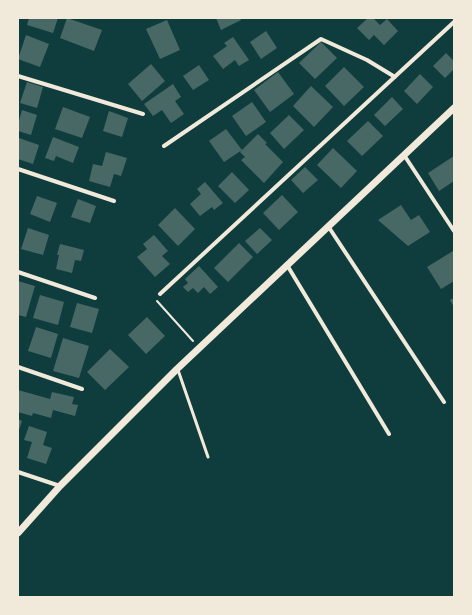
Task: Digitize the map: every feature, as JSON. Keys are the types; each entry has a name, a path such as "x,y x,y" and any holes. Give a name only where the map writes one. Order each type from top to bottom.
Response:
{"street":[{"path":"160,294 454,22"},
{"path":"164,146 321,39 367,60 395,77"},
{"path":"18,76 143,114"},
{"path":"18,533 60,486 177,369 454,108"},
{"path":"404,155 454,231"},
{"path":"18,169 114,201"},
{"path":"328,226 444,402"},
{"path":"287,265 389,434"},
{"path":"18,272 95,298"},
{"path":"18,367 82,389"},
{"path":"18,472 60,486"}],"lane":[{"path":"177,369 208,457"}],"path":[{"path":"160,294 155,298 187,334"}],"building":[{"path":"29,18 58,18 53,33 27,25"},
{"path":"67,18 102,30 94,51 60,38"},
{"path":"216,18 240,18 241,20 221,30"},
{"path":"368,18 373,18 380,25 387,19 398,31 384,45 374,35 369,40 357,28"},
{"path":"167,20 180,50 160,59 146,29"},
{"path":"266,31 277,48 261,59 250,42"},
{"path":"26,35 49,44 40,67 18,59"},
{"path":"233,37 249,60 239,66 235,60 223,69 213,56 227,46 224,43"},
{"path":"321,42 337,58 315,79 299,63"},
{"path":"446,53 454,61 454,69 445,78 433,66"},
{"path":"151,64 165,81 142,101 128,84"},
{"path":"199,65 209,80 193,90 183,76"},
{"path":"344,67 364,87 344,106 325,86"},
{"path":"278,72 294,94 270,112 254,90"},
{"path":"420,74 433,87 417,104 404,91"},
{"path":"27,82 43,87 37,108 20,103"},
{"path":"173,84 181,97 175,101 184,114 171,123 162,110 153,116 144,104"},
{"path":"311,86 333,107 314,127 293,106"},
{"path":"392,97 403,109 385,126 374,115"},
{"path":"252,102 266,122 246,136 232,116"},
{"path":"63,107 90,117 82,138 55,129"},
{"path":"22,110 37,115 31,135 18,131 18,124"},
{"path":"109,111 128,118 122,137 103,131"},
{"path":"289,115 304,130 284,149 270,133"},
{"path":"368,121 383,136 362,156 347,141"},
{"path":"226,129 242,150 224,162 209,141"},
{"path":"258,134 267,143 265,144 283,162 264,183 241,160 245,157 240,152"},
{"path":"53,137 79,147 73,163 56,156 54,161 45,158"},
{"path":"19,138 39,145 33,164 18,159"},
{"path":"333,148 357,171 341,188 317,165"},
{"path":"106,152 127,158 121,176 114,174 110,187 89,181 93,164 102,166"},
{"path":"454,156 454,181 439,191 428,173"},
{"path":"305,167 318,180 303,193 291,180"},
{"path":"232,172 249,190 235,203 218,186"},
{"path":"205,182 223,203 214,210 212,207 200,216 190,204 201,194 197,189"},
{"path":"282,195 298,212 279,230 263,213"},
{"path":"37,196 57,203 50,222 30,214"},
{"path":"78,199 96,206 90,223 71,217"},
{"path":"401,205 411,220 419,215 430,232 408,246 378,220"},
{"path":"175,208 195,229 178,246 158,225"},
{"path":"28,228 49,235 43,255 21,249"},
{"path":"260,228 272,240 257,254 245,241"},
{"path":"154,235 168,251 162,256 170,264 155,277 137,257 147,249 143,244"},
{"path":"239,243 253,257 228,282 214,268"},
{"path":"60,244 84,250 81,261 75,260 72,273 56,269 59,255 57,255"},
{"path":"453,251 454,281 441,289 427,267"},
{"path":"199,266 218,287 210,294 204,287 198,293 193,288 188,292 183,287 188,283 185,279"},
{"path":"18,281 35,286 26,317 18,315"},
{"path":"40,295 64,302 58,325 33,318"},
{"path":"454,298 454,307 450,300"},
{"path":"77,303 99,309 92,333 70,327"},
{"path":"147,317 165,336 146,354 128,335"},
{"path":"36,327 58,334 51,358 28,351"},
{"path":"63,338 89,346 79,378 53,371"},
{"path":"110,349 129,367 105,390 87,372"},
{"path":"18,390 50,399 52,392 74,397 72,404 78,405 75,416 53,410 51,418 33,413 32,416 18,412"},
{"path":"18,419 22,421 18,433"},
{"path":"29,426 47,432 43,445 52,448 46,464 27,458 32,442 24,440"}]}
